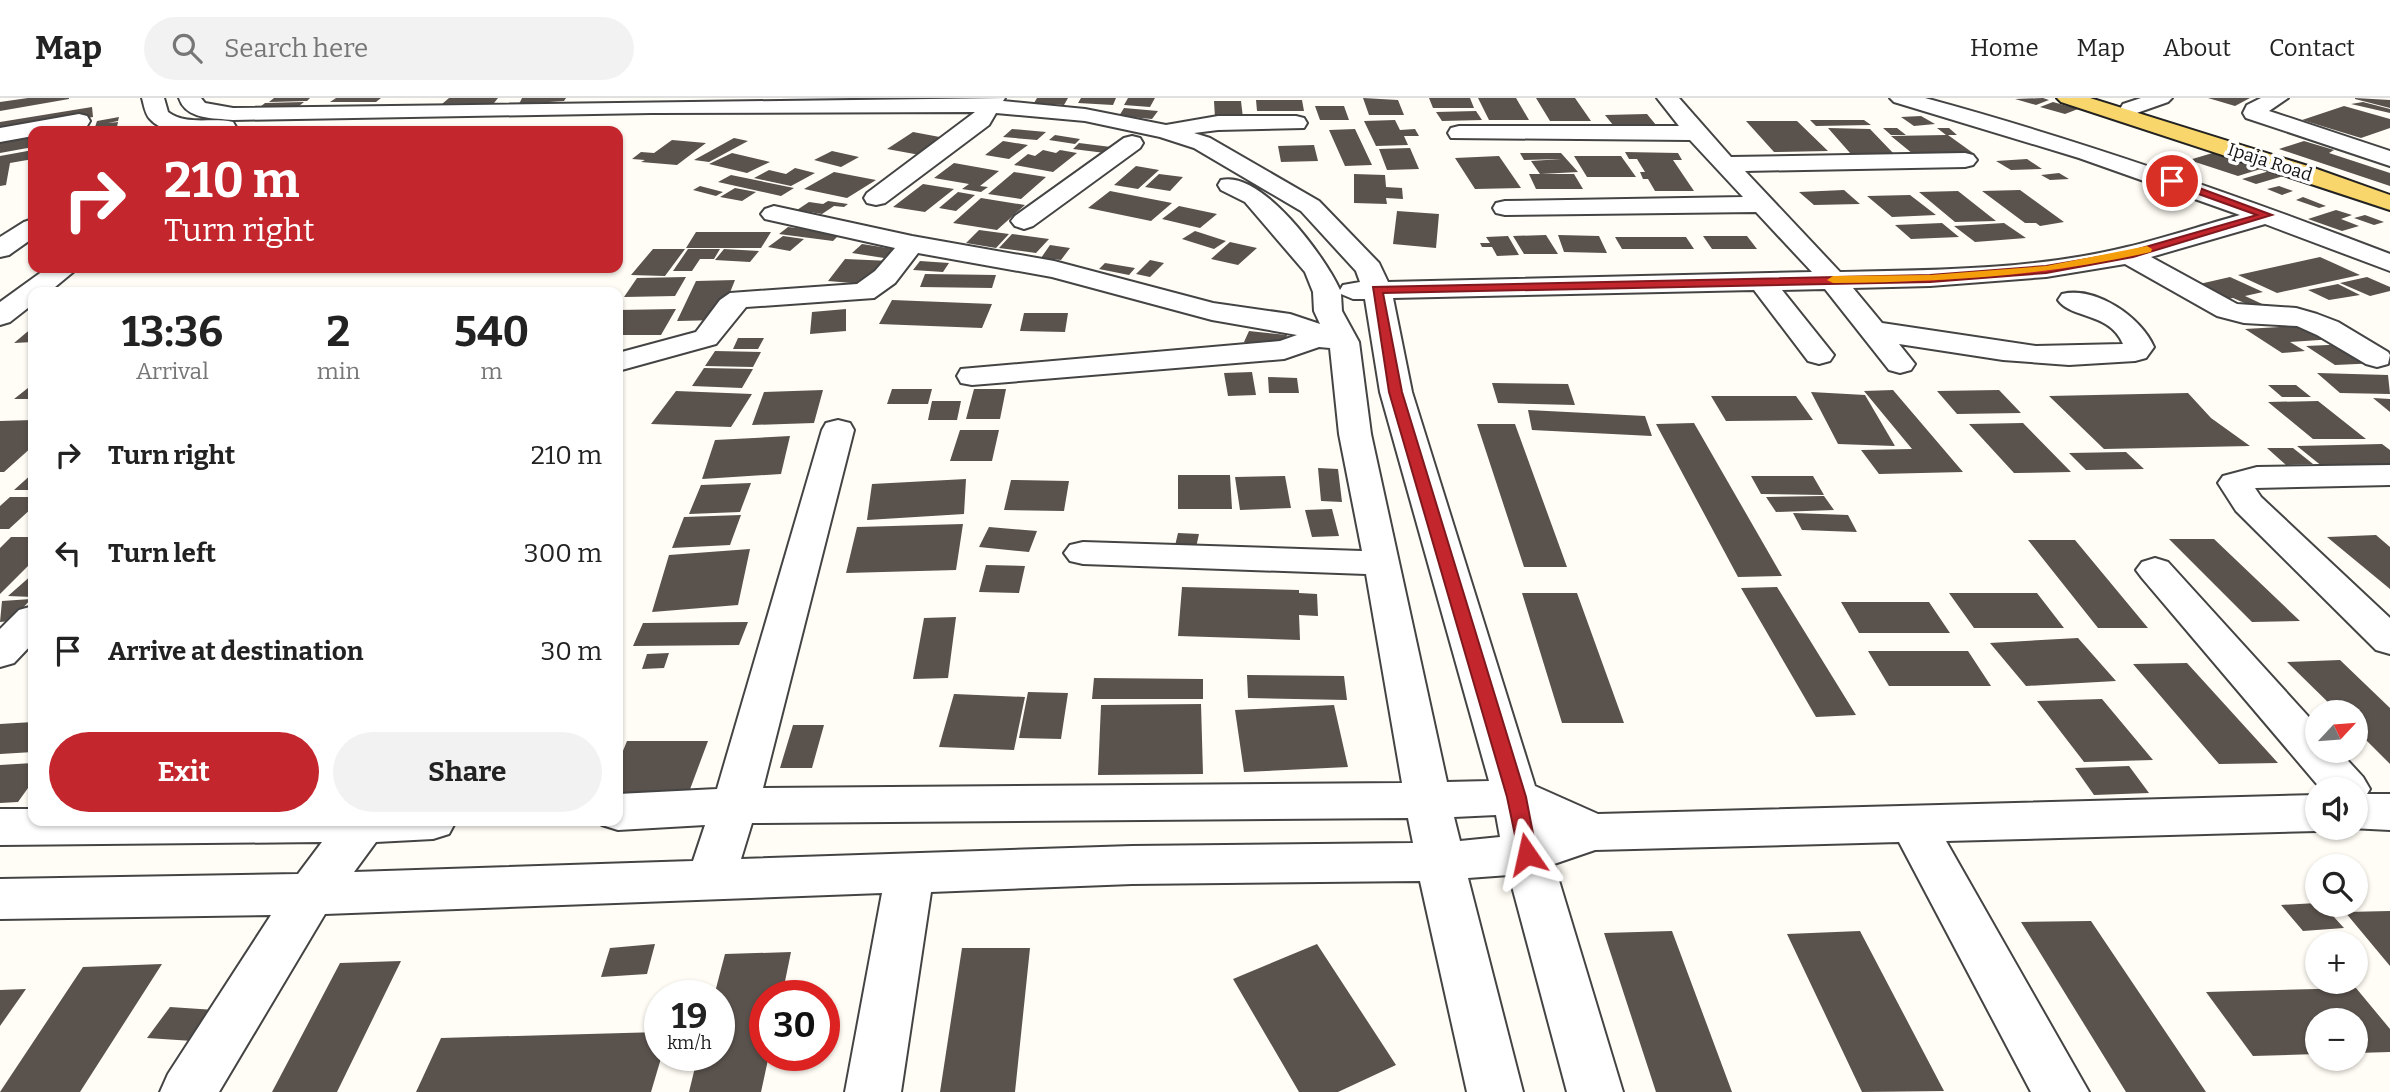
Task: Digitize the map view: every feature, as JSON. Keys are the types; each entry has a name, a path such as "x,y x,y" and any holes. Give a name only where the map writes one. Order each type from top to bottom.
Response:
{"main road":[{"name":"Ipaja Road","path":"2068,98 2390,195"},
{"name":"Ipaja Road","path":"2091,98 2309,170 2390,203"}],"street":[{"path":"153,98 158,114 530,126"},
{"path":"1668,98 1823,270 1900,364"},
{"path":"1901,98 2017,131 2172,181 2390,262"},
{"path":"1963,98 2097,137 2192,170 2193,175 2172,181"},
{"path":"2131,109 2161,98"},
{"path":"2277,98 2254,113 2390,159"},
{"path":"569,126 652,108"},
{"path":"160,126 189,116 652,108 989,108 1085,115 1161,142"},
{"path":"989,108 1132,143 1161,142 1296,123"},
{"path":"876,198 989,108"},
{"path":"51,126 79,121"},
{"path":"0,135 28,130"},
{"path":"1459,133 1696,132"},
{"path":"1203,134 1310,206 1373,279 1396,392 1516,797 1527,854 1595,1092"},
{"path":"2365,151 2390,142"},
{"path":"1024,221 1132,143"},
{"path":"1727,164 1965,160"},
{"path":"1215,177 1254,197 1282,225 1323,281 1330,340 1355,434 1383,563 1440,862 1495,1092"},
{"path":"1373,279 1761,281 1823,270 2028,250 2103,238 2233,202"},
{"path":"1505,208 1763,204"},
{"path":"774,214 1054,270 1212,311 1290,323 1330,340"},
{"path":"1323,281 1823,270 1930,278 2046,269 2129,255 2267,215"},
{"path":"623,361 706,338 715,331 730,303 740,299 864,292 885,277 912,243"},
{"path":"2129,255 2227,310 2257,317 2290,316 2315,323 2377,358"},
{"path":"39,287 57,273"},
{"path":"1761,281 1819,355"},
{"path":"0,316 28,295"},
{"path":"1872,330 1956,345 2069,357 2135,352 2139,347 2136,337 2116,317 2072,300"},
{"path":"972,376 1284,350 1330,340"},
{"path":"710,880 735,806 838,430"},
{"path":"2390,475 2257,477 2235,483 2248,504 2390,641"},
{"path":"1083,553 1383,563"},
{"path":"2155,570 2338,777"},
{"path":"0,653 28,624"},
{"path":"623,812 735,806 1516,797 1594,832"},
{"path":"0,899 312,894 1132,865 1440,862 1527,854 1594,832 2305,813"},
{"path":"1913,825 2062,1092"},
{"path":"0,827 73,826"},
{"path":"188,1092 312,894 361,826"},
{"path":"873,1092 909,872"}],"building":[{"path":"28,98 69,99 0,111 0,102"},
{"path":"274,98 310,98 307,101 269,102"},
{"path":"336,98 381,98 376,102 330,102"},
{"path":"449,98 498,98 494,103 442,104"},
{"path":"522,98 566,98 564,101 519,104"},
{"path":"1037,98 1068,98 1064,105 1034,103"},
{"path":"1081,98 1116,98 1113,105 1078,103"},
{"path":"1128,98 1155,98 1150,107 1124,105"},
{"path":"1363,98 1398,100 1404,115 1369,115"},
{"path":"1429,98 1470,98 1474,108 1433,108"},
{"path":"1478,98 1516,98 1529,120 1489,120"},
{"path":"1536,98 1575,98 1591,121 1550,121"},
{"path":"2208,98 2250,98 2235,106"},
{"path":"2015,99 2049,100 2036,105"},
{"path":"2355,99 2390,100 2390,108"},
{"path":"1256,100 1302,100 1304,111 1257,111"},
{"path":"1214,101 1241,101 1243,118 1215,118"},
{"path":"304,102 294,110 255,111 265,103"},
{"path":"2053,102 2078,109 2065,114 2040,107"},
{"path":"2363,102 2390,109 2390,113 2351,104"},
{"path":"1315,106 1344,106 1349,120 1320,120"},
{"path":"2344,106 2390,119 2390,128 2361,138 2302,120"},
{"path":"92,107 93,117 0,132 0,122"},
{"path":"1124,108 1158,111 1152,119 1119,116"},
{"path":"1476,111 1482,120 1442,121 1436,112"},
{"path":"1647,114 1656,125 1613,125 1605,115"},
{"path":"1921,116 1935,124 1914,126 1901,117"},
{"path":"119,117 118,121 108,123 118,122 117,126 95,126 97,121"},
{"path":"1395,120 1400,130 1415,129 1419,136 1404,136 1408,145 1376,146 1364,121"},
{"path":"1810,120 1864,120 1871,125 1816,126"},
{"path":"1746,121 1797,121 1828,151 1774,152"},
{"path":"1828,128 1870,129 1894,154 1850,153"},
{"path":"1883,128 1897,128 1906,135 1891,135"},
{"path":"1937,128 1949,128 1957,135 1948,135 1973,153 1913,154 1891,136 1946,135"},
{"path":"1012,129 1046,132 1037,140 1003,137"},
{"path":"1355,129 1372,165 1345,166 1329,130"},
{"path":"913,132 945,138 920,155 887,149"},
{"path":"1055,135 1080,139 1075,144 1049,140"},
{"path":"28,138 28,148 0,153 0,142"},
{"path":"734,138 748,141 709,162 694,160"},
{"path":"672,140 706,143 677,165 632,159 641,152 654,153"},
{"path":"1003,141 1028,145 1009,159 985,155"},
{"path":"2304,141 2334,150 2329,153 2390,173 2390,186 2279,149"},
{"path":"1079,143 1119,148 1113,154 1073,149"},
{"path":"1314,145 1318,161 1281,162 1278,146"},
{"path":"1410,148 1419,169 1387,170 1379,149"},
{"path":"1043,150 1077,153 1053,172 1014,165 1028,154 1035,156"},
{"path":"28,151 28,160 10,163 6,185 0,186 0,156"},
{"path":"832,151 859,157 841,167 814,160"},
{"path":"1625,152 1678,153 1682,160 1673,160 1694,191 1655,191 1648,179 1643,179 1640,172 1645,172 1637,159 1629,159"},
{"path":"2216,152 2264,168 2238,176 2189,160"},
{"path":"732,153 770,162 747,173 709,164"},
{"path":"1520,153 1561,153 1578,172 1541,174 1574,174 1583,189 1536,189 1529,174 1540,174 1531,161 1561,159 1524,160"},
{"path":"1499,156 1521,188 1475,189 1455,158"},
{"path":"1574,156 1621,156 1636,177 1587,177"},
{"path":"2027,159 2042,169 2011,170 1996,161"},
{"path":"954,163 999,171 980,186 988,187 981,192 962,189 969,184 934,178"},
{"path":"1136,166 1159,170 1138,189 1114,185"},
{"path":"795,168 815,173 791,186 754,178 769,170 786,174"},
{"path":"2273,170 2287,175 2256,184 2242,179"},
{"path":"834,172 876,180 847,198 804,189"},
{"path":"1014,172 1046,177 1021,199 988,194"},
{"path":"2059,173 2069,179 2050,180 2041,175"},
{"path":"1159,174 1183,177 1170,191 1145,187"},
{"path":"1354,174 1385,175 1386,187 1402,188 1403,199 1386,198 1387,204 1354,203"},
{"path":"731,175 794,188 781,196 718,182"},
{"path":"923,184 954,189 925,212 893,207"},
{"path":"700,186 723,192 716,196 693,190"},
{"path":"2279,186 2293,191 2282,195 2267,189"},
{"path":"735,188 756,192 742,201 720,197"},
{"path":"1844,190 1860,204 1814,205 1799,192"},
{"path":"2020,190 2064,222 2040,226 2036,223 2025,223 1982,191"},
{"path":"1110,191 1172,203 1151,221 1088,208"},
{"path":"1958,191 1996,221 1955,222 1919,192"},
{"path":"958,192 975,195 956,211 939,208"},
{"path":"1910,195 1936,215 1892,217 1867,196"},
{"path":"2303,197 2326,206 2319,208 2296,200"},
{"path":"981,198 1025,205 997,230 953,223"},
{"path":"828,201 848,204 844,207 834,206 822,214 797,210 809,202 823,204"},
{"path":"1179,206 1217,214 1200,228 1162,219"},
{"path":"2336,210 2352,215 2341,219 2359,226 2342,231 2308,219"},
{"path":"1397,211 1439,214 1436,248 1393,244"},
{"path":"2365,215 2384,222 2374,225 2354,218"},
{"path":"1942,223 1959,237 1911,239 1895,225"},
{"path":"2004,223 2026,238 1975,242 1954,226"},
{"path":"788,227 841,233 833,241 779,234"},
{"path":"979,230 1009,234 996,248 966,243"},
{"path":"1195,231 1226,241 1214,249 1182,239"},
{"path":"696,232 771,232 761,248 686,248"},
{"path":"1012,234 1049,239 1036,253 999,248"},
{"path":"1546,235 1558,254 1524,254 1513,236"},
{"path":"1558,235 1599,236 1607,253 1564,252"},
{"path":"783,236 804,239 790,251 768,247"},
{"path":"1508,236 1519,255 1497,256 1492,247 1482,247 1480,243 1490,243 1486,237"},
{"path":"1703,236 1747,236 1757,249 1712,249"},
{"path":"1615,237 1686,237 1694,249 1622,249"},
{"path":"1230,242 1257,248 1238,265 1211,259"},
{"path":"862,244 894,249 884,258 852,253"},
{"path":"1050,245 1070,248 1061,260 1041,258"},
{"path":"653,249 685,249 665,276 631,275"},
{"path":"688,249 720,249 714,259 700,259 692,271 673,271"},
{"path":"724,249 759,251 750,262 715,260"},
{"path":"2320,257 2360,275 2277,293 2238,275"},
{"path":"845,259 891,261 875,285 828,281"},
{"path":"1150,260 1164,263 1150,277 1136,274"},
{"path":"920,261 949,263 943,272 913,270"},
{"path":"1105,263 1135,268 1129,275 1099,269"},
{"path":"925,274 996,275 992,288 920,287"},
{"path":"686,277 675,296 624,297 637,278"},
{"path":"2230,277 2263,292 2245,296 2273,309 2263,311 2195,285"},
{"path":"2367,277 2390,287 2390,291 2370,296 2340,283"},
{"path":"735,280 719,320 677,321 696,281"},
{"path":"2338,284 2360,295 2329,300 2308,290"},
{"path":"892,300 992,304 982,328 879,324"},
{"path":"676,309 661,335 623,335 623,310"},
{"path":"846,309 846,331 810,334 812,312"},
{"path":"1024,313 1068,313 1065,332 1020,331"},
{"path":"2311,325 2334,339 2290,342 2305,351 2282,353 2245,329"},
{"path":"28,331 28,342 14,343"},
{"path":"1249,331 1287,335 1283,347 1244,342"},
{"path":"738,338 764,338 758,349 733,349"},
{"path":"2350,344 2379,363 2335,365 2306,346"},
{"path":"715,351 761,352 753,367 705,366"},
{"path":"704,368 753,369 742,388 692,386"},
{"path":"1252,372 1256,395 1228,396 1224,373"},
{"path":"2317,373 2388,375 2390,394 2340,393"},
{"path":"1268,377 1297,378 1299,393 1269,393"},
{"path":"1492,383 1568,384 1575,405 1498,403"},
{"path":"2268,385 2296,385 2311,397 2282,397"},
{"path":"28,388 28,399 14,399"},
{"path":"892,389 932,389 928,404 887,404"},
{"path":"974,389 1006,389 1000,419 966,419"},
{"path":"823,390 814,423 752,425 764,392"},
{"path":"1893,390 1963,472 1879,474 1861,450 1912,449 1864,391"},
{"path":"1999,390 2021,413 1957,414 1937,391"},
{"path":"676,391 752,394 731,427 651,424"},
{"path":"1811,392 1865,395 1895,446 1838,444"},
{"path":"2188,393 2211,418 2250,446 2104,449 2049,396"},
{"path":"1711,396 1796,396 1813,420 1726,421"},
{"path":"2373,398 2390,399 2390,412"},
{"path":"932,401 961,401 957,420 928,420"},
{"path":"2318,401 2366,439 2313,439 2268,402"},
{"path":"1528,410 1645,416 1652,436 1532,430"},
{"path":"28,420 28,450 4,472 0,472 0,421"},
{"path":"1694,423 1782,576 1738,577 1656,424"},
{"path":"2023,423 2071,472 2014,473 1969,424"},
{"path":"1477,424 1515,424 1567,567 1524,567"},
{"path":"960,430 999,430 992,461 950,461"},
{"path":"790,436 781,474 702,479 715,440"},
{"path":"2382,444 2390,450 2390,465 2323,467 2297,446"},
{"path":"2267,448 2293,448 2313,464 2286,465"},
{"path":"2126,452 2144,469 2086,470 2069,453"},
{"path":"1318,468 1338,469 1342,502 1321,501"},
{"path":"1178,475 1230,475 1232,509 1178,509"},
{"path":"1285,476 1291,508 1240,510 1235,477"},
{"path":"1751,476 1813,476 1824,495 1761,494"},
{"path":"28,477 28,490 14,490"},
{"path":"966,479 964,514 867,520 872,484"},
{"path":"1011,480 1069,481 1064,511 1004,510"},
{"path":"751,483 740,512 689,514 701,485"},
{"path":"1824,496 1834,510 1776,512 1766,497"},
{"path":"10,497 28,497 28,512 9,529 0,529 0,506"},
{"path":"1332,509 1339,536 1312,537 1305,510"},
{"path":"1793,513 1848,515 1857,532 1802,530"},
{"path":"741,515 730,545 672,548 684,517"},
{"path":"963,524 956,570 846,573 857,527"},
{"path":"989,527 1037,531 1029,552 979,547"},
{"path":"1178,533 1199,534 1195,552 1174,550"},
{"path":"2376,535 2390,547 2390,589 2327,537"},
{"path":"11,537 28,537 28,566 0,594 0,548"},
{"path":"2169,539 2214,539 2300,621 2252,622"},
{"path":"2028,540 2075,540 2148,628 2098,628"},
{"path":"750,549 738,605 652,612 669,555"},
{"path":"986,565 1025,566 1019,593 979,592"},
{"path":"28,578 28,597 8,596"},
{"path":"1182,587 1299,590 1299,593 1317,594 1318,616 1299,615 1300,640 1178,636"},
{"path":"1777,587 1856,715 1816,717 1741,588"},
{"path":"1522,593 1577,593 1624,723 1562,723"},
{"path":"1949,593 2037,593 2064,628 1974,628"},
{"path":"28,599 11,621 0,622 2,601"},
{"path":"1841,602 1929,602 1950,633 1859,633"},
{"path":"956,617 948,678 913,679 924,618"},
{"path":"748,622 739,645 633,646 643,623"},
{"path":"2078,638 2116,681 2026,686 1990,643"},
{"path":"1868,651 1968,651 1991,686 1889,686"},
{"path":"669,653 664,668 642,669 647,654"},
{"path":"2340,660 2390,708 2390,764 2368,742 2368,700 2326,700 2287,662"},
{"path":"2187,663 2278,763 2219,764 2133,664"},
{"path":"1247,675 1344,676 1347,700 1248,698"},
{"path":"1094,678 1203,679 1203,699 1092,699"},
{"path":"1028,692 1068,693 1061,739 1019,738"},
{"path":"954,694 1025,697 1014,750 939,747"},
{"path":"2102,699 2153,760 2084,762 2037,701"},
{"path":"1201,704 1203,774 1098,775 1101,705"},
{"path":"1334,705 1348,767 1244,772 1235,710"},
{"path":"28,722 28,752 0,754 0,724"},
{"path":"793,725 824,725 812,768 780,768"},
{"path":"627,741 708,741 689,792 623,793 623,751"},
{"path":"28,763 28,788 18,802 0,803 0,765"},
{"path":"2129,766 2149,793 2094,795 2075,768"},
{"path":"2305,904 2305,917 2334,917 2344,928 2303,931 2281,905"},
{"path":"2368,911 2390,911 2390,966 2368,940 2368,931 2361,931 2349,917 2368,917"},
{"path":"2091,921 2206,1092 2126,1092 2021,922"},
{"path":"1672,931 1732,1092 1656,1092 1604,933"},
{"path":"1860,931 1944,1091 1862,1092 1787,934"},
{"path":"655,944 647,974 601,977 610,948"},
{"path":"1317,944 1396,1065 1338,1092 1299,1092 1233,979"},
{"path":"962,948 1030,948 1015,1092 940,1092"},
{"path":"791,952 785,980 749,980 749,1071 766,1071 761,1092 689,1092 694,1071 735,1071 735,980 718,980 725,954"},
{"path":"401,961 337,1092 272,1092 340,963"},
{"path":"162,964 80,1092 0,1092 83,967"},
{"path":"26,989 0,1026 0,990"},
{"path":"2305,989 2305,994 2361,994 2390,1029 2390,1052 2368,1053 2368,1008 2305,1008 2305,1054 2253,1056 2206,992"},
{"path":"170,1007 230,1011 208,1042 147,1038"},
{"path":"644,1032 644,1071 657,1071 651,1092 416,1092 441,1038"}],"slow traffic":[{"path":"1833,280 1930,278 2046,269 2129,255 2147,249"}],"route":[{"path":"1527,854 1516,797 1396,392 1377,290 1930,278 2046,269 2129,255 2267,215 2172,181"}]}
